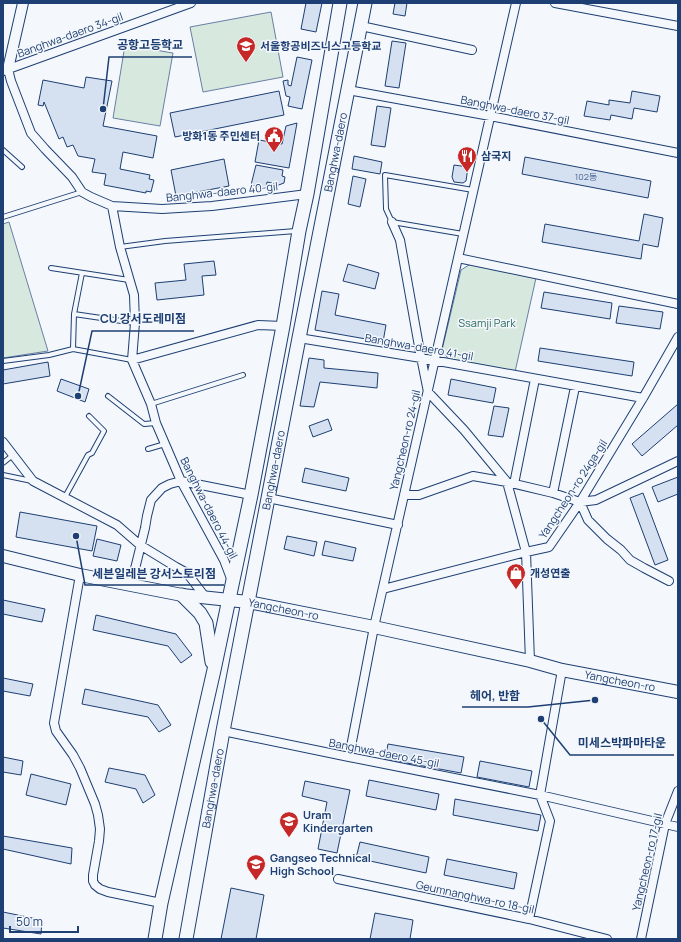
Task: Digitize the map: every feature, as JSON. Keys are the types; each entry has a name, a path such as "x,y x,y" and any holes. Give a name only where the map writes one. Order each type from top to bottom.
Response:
{"main road":[{"name":"Banghwa-daero","path":"155,939 161,903 214,670 251,496 307,194 340,3"},
{"name":"Banghwa-daero","path":"186,939 223,731 365,3"},
{"name":"Yangcheon-ro","path":"3,556 80,575 182,595 248,602 374,628 562,670 678,692"},
{"path":"182,595 200,613 206,623 214,670"}],"street":[{"path":"23,3 6,70 12,81 31,133 72,177 82,192"},
{"path":"162,3 165,12"},
{"name":"Banghwa-daero 34-gil","path":"6,70 190,3"},
{"name":"Yangcheon-ro 24-gil","path":"349,757 374,628 516,3"},
{"path":"555,3 678,26"},
{"path":"361,26 472,50"},
{"name":"Banghwa-daero 37-gil","path":"348,90 678,153"},
{"name":"Banghwa-daero 40-gil","path":"82,192 112,206 162,210 212,206 307,194"},
{"name":"Banghwa-daero 44-gil","path":"112,206 120,248 134,295 135,322 132,360 151,404 156,423 181,481 224,560 233,582"},
{"path":"392,222 400,240 428,392 511,483"},
{"path":"458,258 678,304"},
{"path":"132,360 258,325 283,326"},
{"name":"Yangcheon-ro 24ga-gil","path":"383,589 526,552 549,548 580,502 678,337"},
{"name":"Banghwa-daero 41-gil","path":"299,338 435,360 575,387 643,398"},
{"path":"530,662 526,552 511,483 534,379"},
{"path":"553,493 575,387"},
{"path":"3,442 33,481 118,525 140,545 187,573 206,598"},
{"path":"404,495 418,495 474,476 553,493 580,502 596,500 678,460"},
{"path":"131,585 151,500 162,488 181,481 251,496"},
{"path":"268,498 398,525"},
{"path":"580,502 588,520 630,560 670,581"},
{"path":"80,575 54,722 56,731 73,755 80,768 98,815 100,829 93,881 100,889 108,892 161,903"},
{"path":"529,919 550,821 540,794 562,670"},
{"name":"Banghwa-daero 45-gil","path":"223,731 540,794 678,827"},
{"name":"Yangcheon-ro 17-gil","path":"641,939 665,824 678,791"},
{"name":"Geumnanghwa-ro 18-gil","path":"338,879 529,919 607,939"}],"lane":[{"path":"3,150 22,167"},
{"path":"464,234 392,222 386,209 385,175 473,190"},
{"path":"3,217 82,192"},
{"path":"120,248 166,241 299,231"},
{"path":"51,268 129,280"},
{"path":"73,349 74,314 82,273"},
{"path":"74,314 135,322"},
{"path":"3,361 49,355 73,349 132,360"},
{"path":"151,404 243,375"},
{"path":"108,396 144,424 156,423"},
{"path":"65,498 88,455 92,453 104,431 89,416"},
{"path":"148,449 166,444"},
{"path":"3,463 13,455"},
{"path":"3,475 33,481"}],"green space":[{"path":"271,12 283,77 203,92 190,27"},
{"path":"125,45 173,53 160,126 113,118"},
{"path":"9,222 48,351 3,358 3,224"},
{"name":"Ssamji Park","path":"472,263 536,278 515,372 449,360 442,350 461,270"}],"building":[{"path":"306,3 322,3 316,32 301,29"},
{"path":"395,3 407,3 405,16 393,14"},
{"path":"392,41 406,43 399,88 385,86"},
{"path":"297,57 312,60 302,109 288,106 290,97 286,96 283,81 288,80 288,85 291,86"},
{"path":"86,77 112,81 103,126 157,136 153,158 123,152 120,169 150,175 149,179 154,180 151,192 146,191 146,193 104,185 106,174 92,172 95,159 78,156 73,145 67,147 63,137 59,139 44,102 43,106 38,105 43,80 84,88"},
{"path":"279,91 284,115 175,137 170,113"},
{"path":"632,91 660,96 657,112 634,108 632,119 611,115 610,120 584,116 587,101 609,105 609,100 630,103"},
{"path":"377,106 391,108 385,147 371,145"},
{"name":"방화1동 주민센터","path":"297,123 289,168 255,162 259,140 282,144 286,126"},
{"path":"354,156 382,162 380,174 352,169"},
{"path":"525,157 651,181 648,198 522,174"},
{"path":"224,159 229,186 176,196 171,170"},
{"path":"256,165 283,170 282,176 285,177 284,183 276,186 276,184 267,182 266,188 251,185"},
{"path":"454,165 468,167 466,181 463,183 454,182 452,177"},
{"path":"353,176 366,179 360,207 348,204"},
{"path":"644,214 663,218 658,247 643,244 641,259 542,242 545,224 639,241"},
{"path":"214,261 216,275 202,276 204,295 157,300 155,283 186,280 184,264"},
{"path":"348,264 379,273 375,289 343,281"},
{"path":"322,291 339,294 335,315 386,325 383,342 315,330"},
{"path":"544,292 612,303 610,319 541,308"},
{"path":"619,306 663,312 660,329 616,323"},
{"path":"540,348 634,362 632,376 538,361"},
{"path":"309,358 324,360 324,368 378,373 377,388 320,382 314,407 300,406"},
{"path":"48,362 50,376 3,384 3,370"},
{"path":"61,379 89,389 85,402 57,391"},
{"path":"451,379 496,388 493,403 448,395"},
{"path":"678,404 678,425 642,456 632,444"},
{"path":"494,406 509,408 503,437 488,435"},
{"path":"328,419 332,430 313,437 309,426"},
{"path":"305,468 349,478 346,491 302,482"},
{"path":"678,477 678,494 658,502 652,487"},
{"path":"643,493 668,560 655,565 630,498"},
{"path":"20,512 97,526 92,551 16,537"},
{"path":"287,536 317,542 314,556 284,549"},
{"path":"97,539 121,545 117,561 93,556"},
{"path":"325,541 356,548 353,561 322,555"},
{"path":"3,600 45,609 42,622 3,614"},
{"path":"96,615 176,634 192,655 181,663 168,646 93,630"},
{"path":"3,678 33,684 30,696 3,691"},
{"path":"85,689 158,705 171,725 159,732 148,717 82,704"},
{"path":"388,744 464,757 461,773 385,759"},
{"path":"3,757 23,761 21,775 3,772"},
{"path":"480,761 532,771 529,787 477,777"},
{"path":"109,768 145,775 155,795 143,803 136,789 105,782"},
{"path":"31,774 71,784 66,805 26,795"},
{"path":"369,780 439,794 436,810 366,796"},
{"path":"305,781 350,790 337,853 318,849 327,802 302,796"},
{"path":"455,799 541,815 538,831 453,815"},
{"path":"3,836 72,848 71,864 3,849"},
{"path":"360,842 429,857 426,873 356,858"},
{"path":"447,859 517,873 514,889 444,875"},
{"path":"231,888 264,895 256,939 221,939"},
{"path":"3,912 42,920 41,934 3,928"},
{"path":"375,913 413,920 410,939 370,939"}],"place":[{"name":"서울항공비즈니스고등학교","path":"246,63"},
{"name":"공항고등학교","path":"103,109"},
{"name":"방화1동 주민센터","path":"274,153"},
{"name":"삼국지","path":"467,173"},
{"name":"CU 강서도레미점","path":"78,396"},
{"name":"세븐일레븐 강서스토리점","path":"76,536"},
{"name":"개성연출","path":"516,590"},
{"name":"헤어, 반함","path":"595,700"},
{"name":"미세스박파마타운","path":"541,719"},
{"name":"Uram Kindergarten","path":"289,838"},
{"name":"Gangseo Technical High School","path":"256,881"}]}
